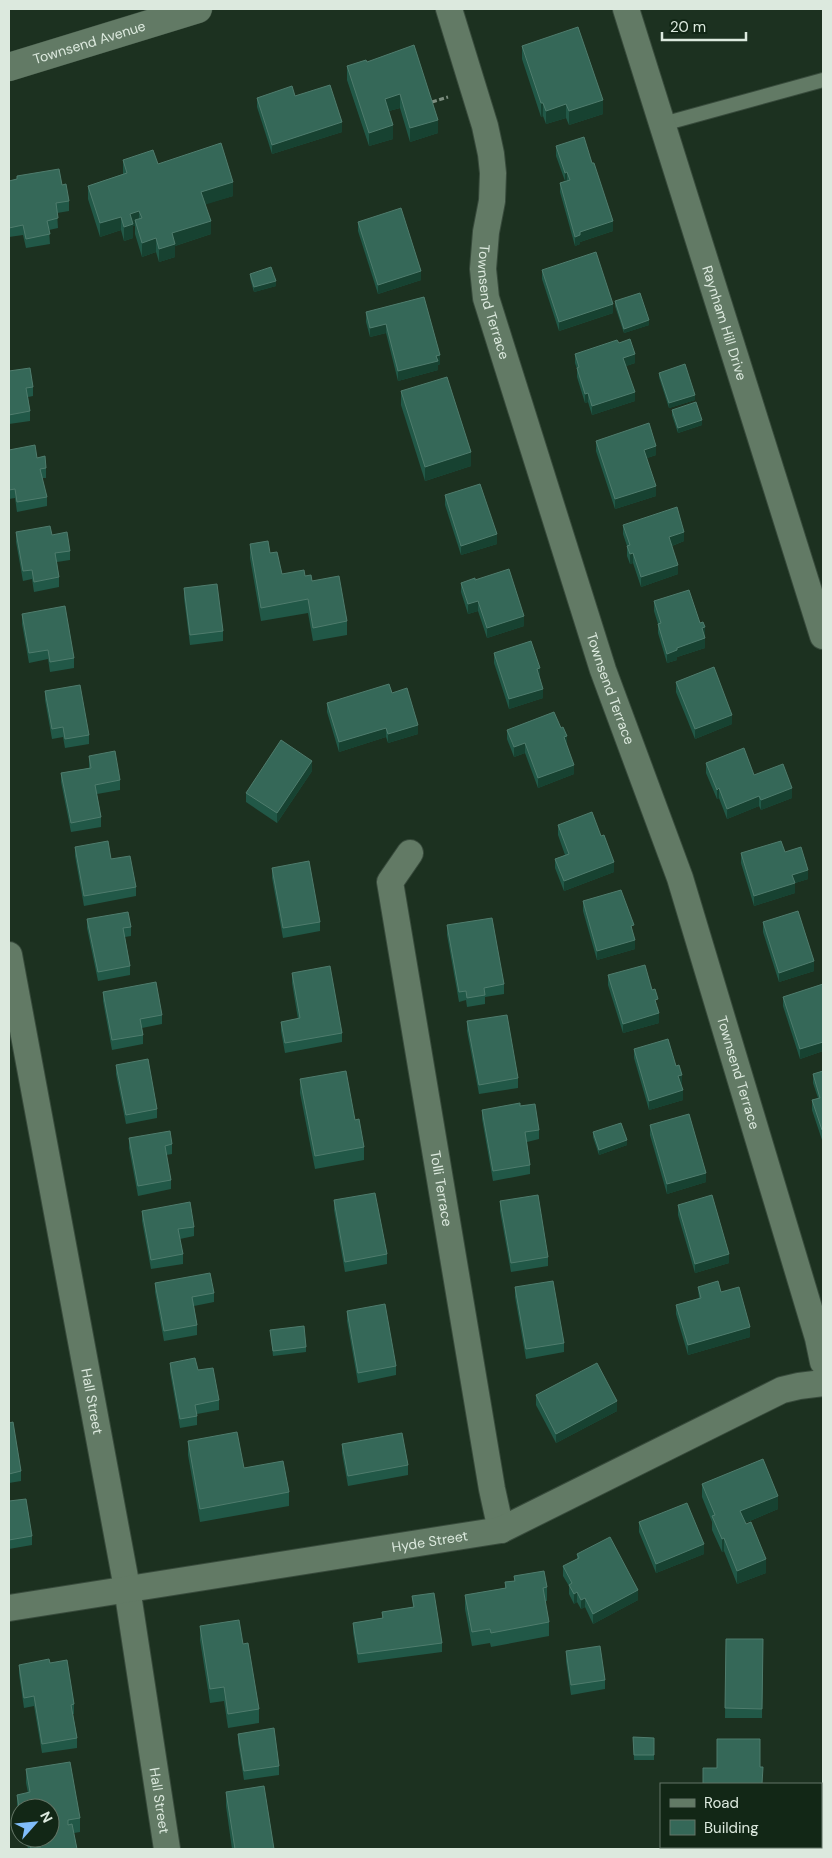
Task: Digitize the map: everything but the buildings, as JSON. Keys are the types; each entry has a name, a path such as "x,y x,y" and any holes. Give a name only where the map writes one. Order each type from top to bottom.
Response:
{"main road":[{"name":"Townsend Avenue","path":"9,67 143,17 198,9"}],"street":[{"name":"Townsend Terrace","path":"449,9 485,126 491,154 493,173 492,201 486,232 483,269 486,298 603,670 680,878 823,1362"},
{"name":"Raynham Hill Drive","path":"626,9 823,636"},
{"name":"Tolli Terrace","path":"410,853 390,882 492,1489 501,1530"},
{"name":"Hall Street","path":"9,955 127,1588 167,1849"},
{"name":"Hyde Street","path":"9,1608 501,1530 782,1390 823,1383"}],"lane":[{"path":"662,124 823,80"}]}
